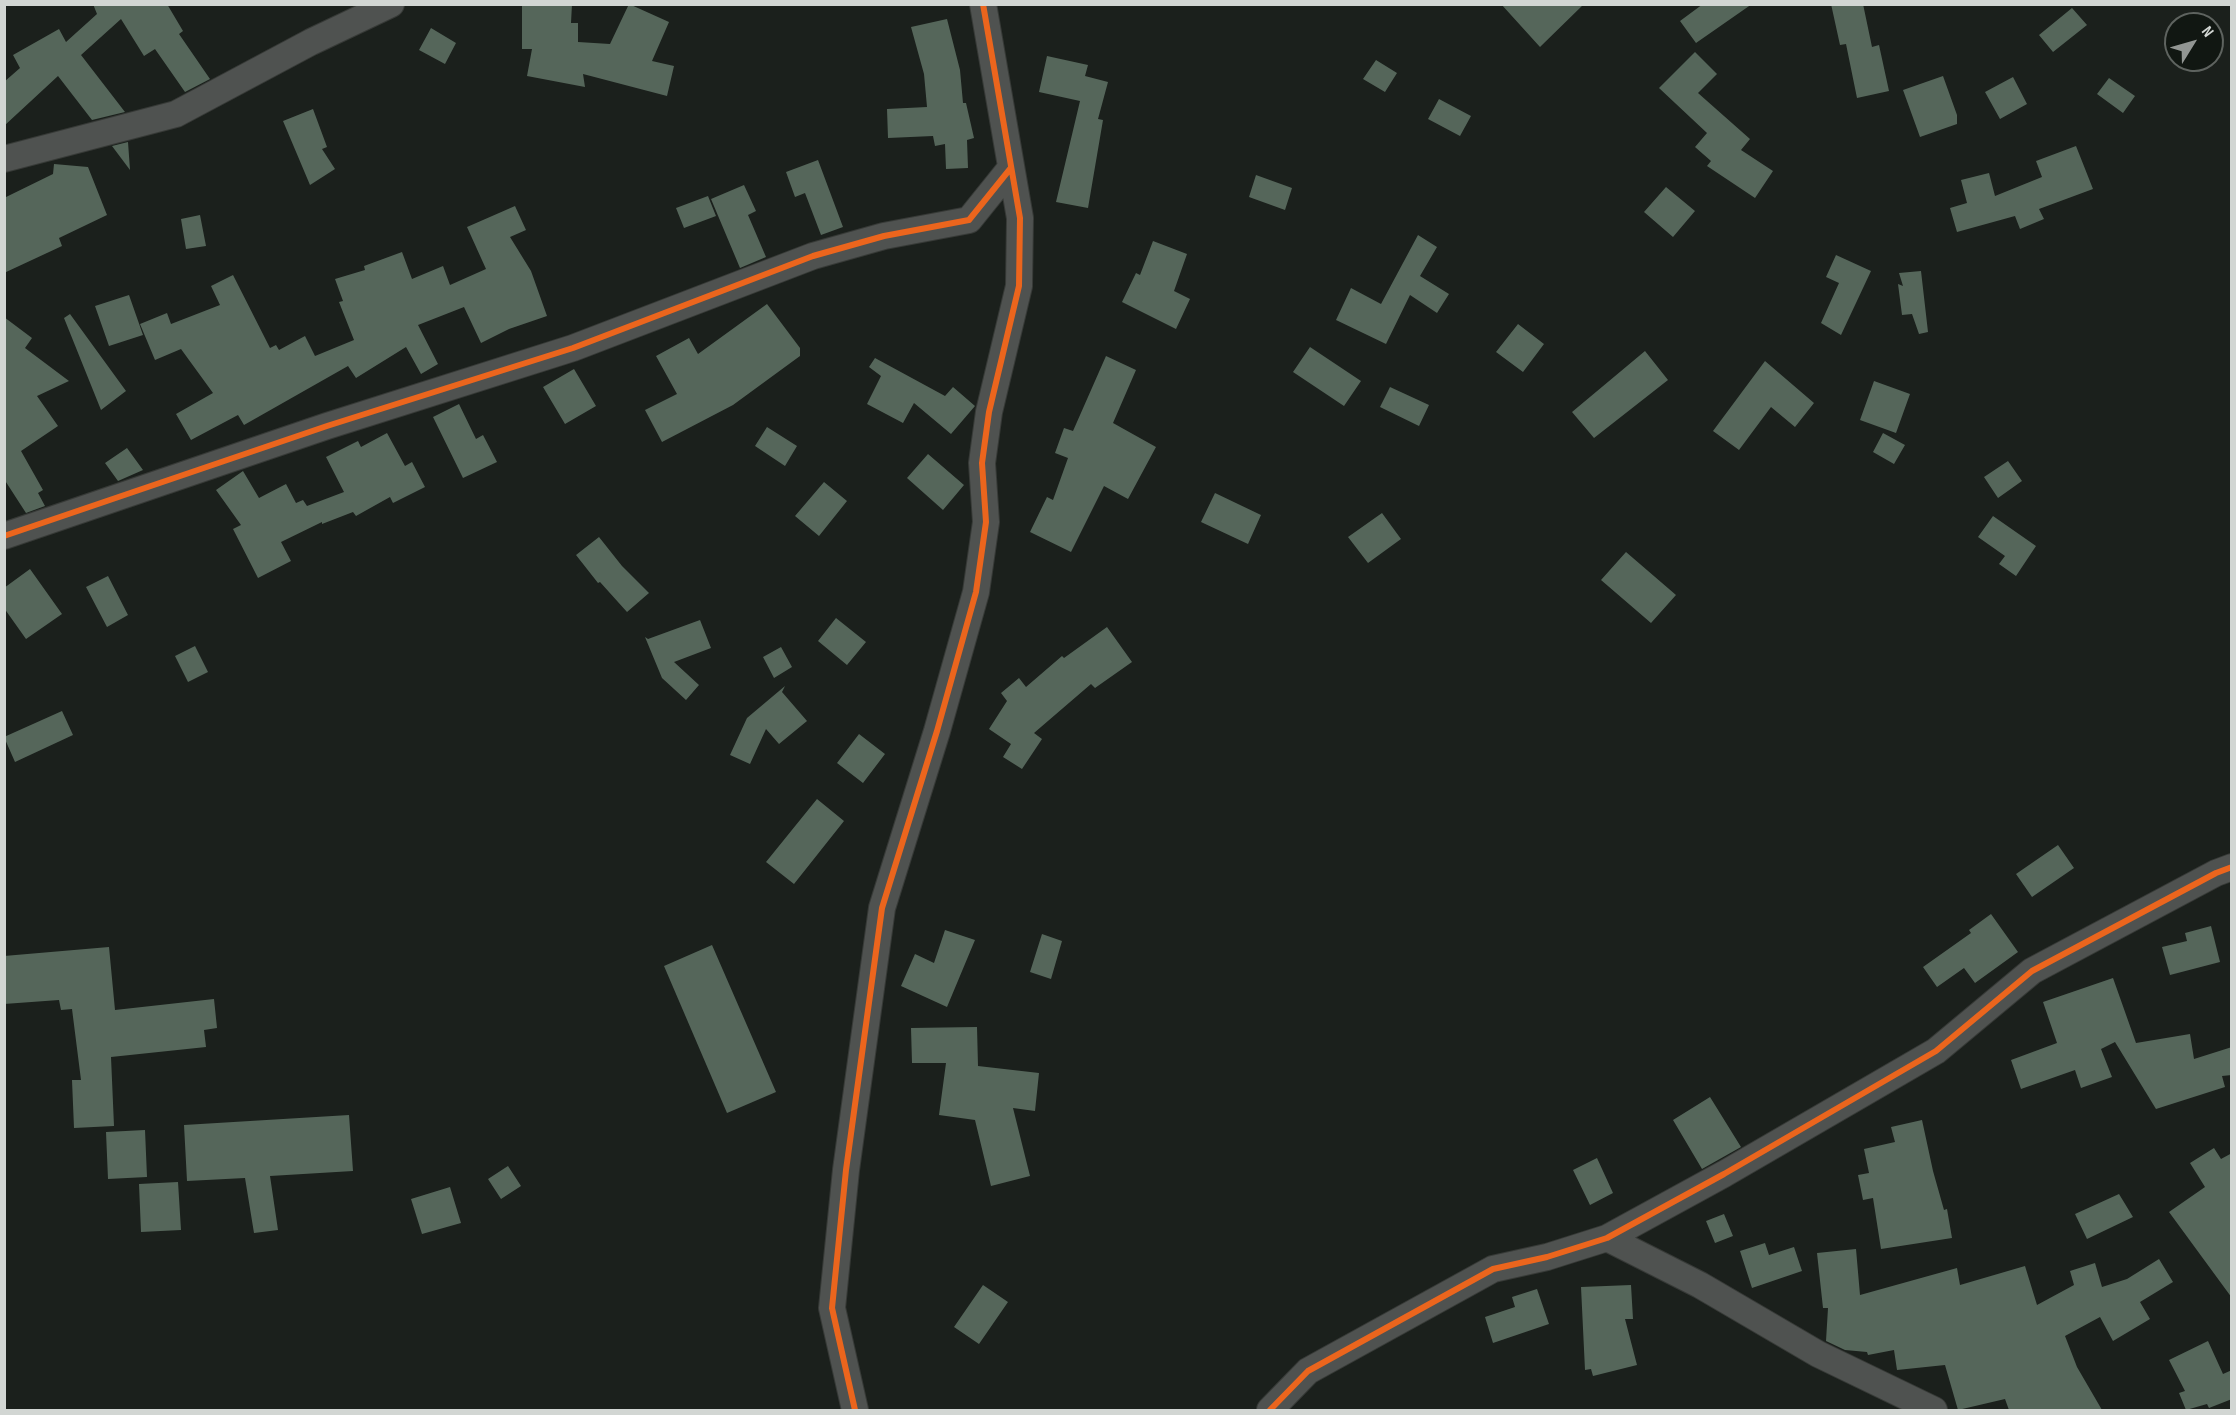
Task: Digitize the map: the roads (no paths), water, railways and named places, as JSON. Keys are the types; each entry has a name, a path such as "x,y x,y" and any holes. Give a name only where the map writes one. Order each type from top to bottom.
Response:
{"street":[{"path":"4,159 176,114 311,42 392,4"},
{"path":"835,1410 853,1400 832,1308 846,1170 882,908 937,731 976,592 986,522 982,463 989,412 1019,286 1020,218 983,4"},
{"path":"4,536 327,426 573,348 813,256 884,236 969,220 1010,169"},
{"path":"1270,1410 1308,1371 1493,1269 1547,1257 1607,1238 1724,1174 1935,1051 2032,971 2216,873 2232,867"},
{"path":"1607,1238 1700,1285 1818,1354 1934,1410"}]}
